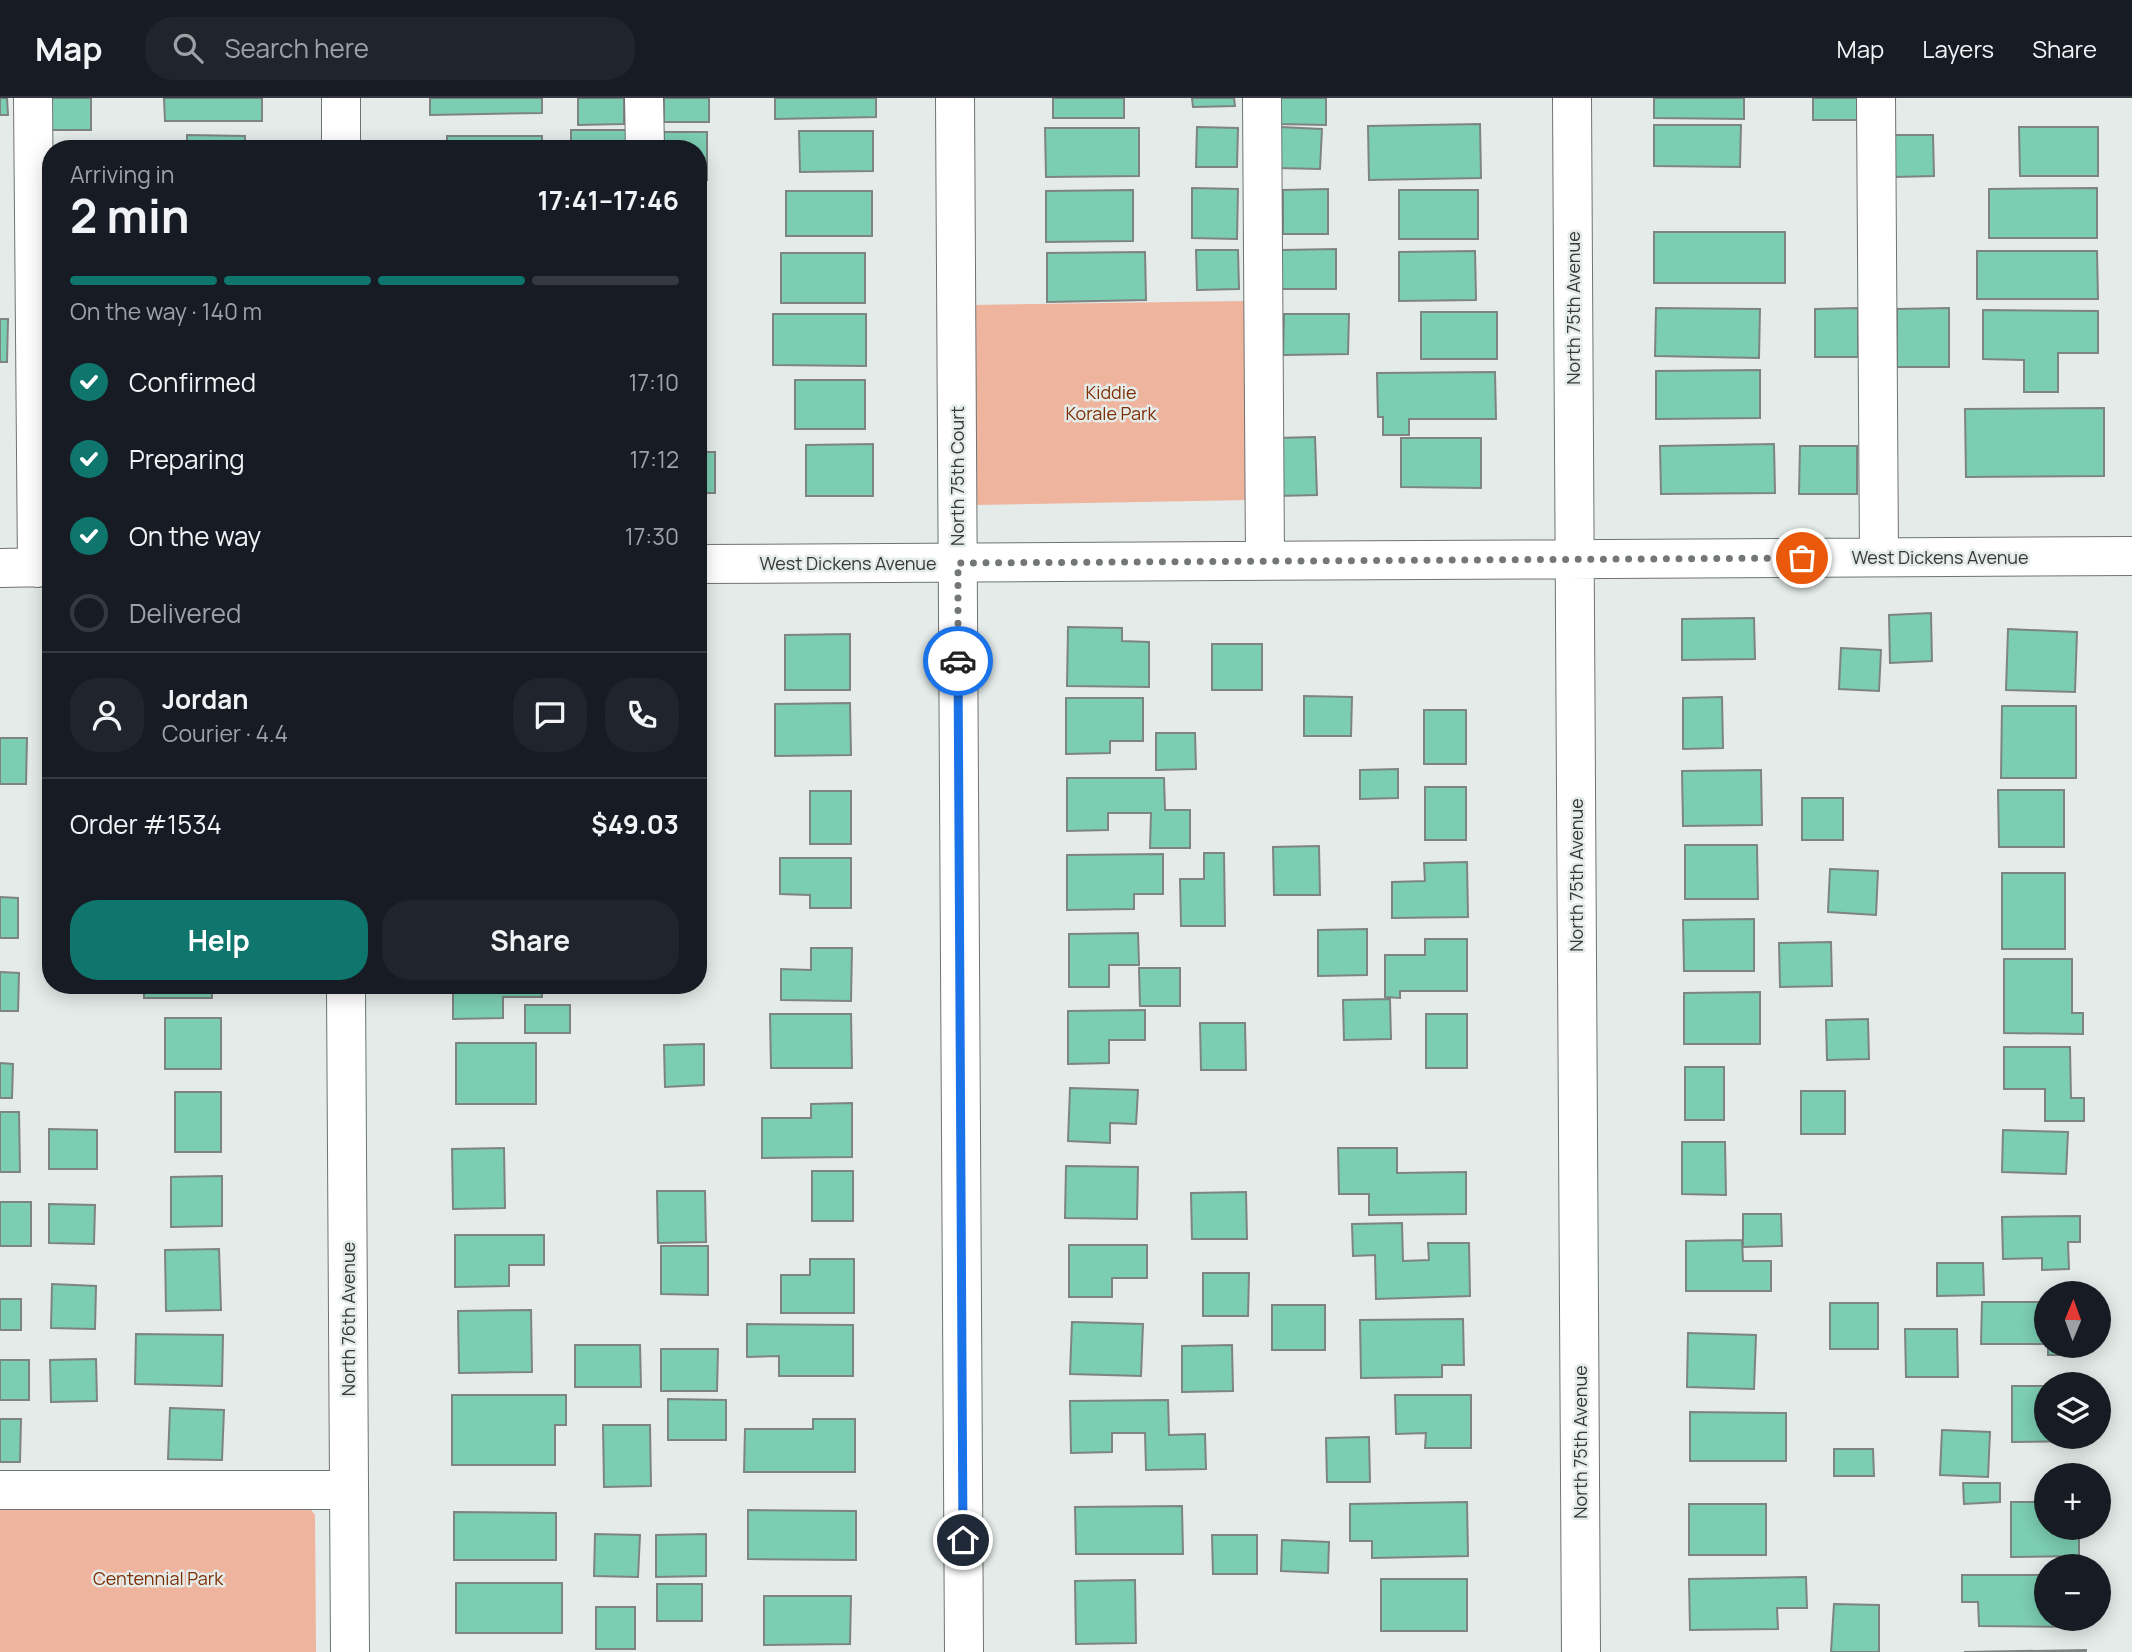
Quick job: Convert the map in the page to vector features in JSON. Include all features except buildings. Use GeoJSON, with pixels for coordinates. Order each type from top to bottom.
{"type":"FeatureCollection","features":[{"type":"Feature","properties":{"kind":"street"},"geometry":{"type":"LineString","coordinates":[[29,568],[33,98]]}},
{"type":"Feature","properties":{"kind":"street"},"geometry":{"type":"LineString","coordinates":[[341,98],[341,140]]}},
{"type":"Feature","properties":{"kind":"street"},"geometry":{"type":"LineString","coordinates":[[644,98],[645,140]]}},
{"type":"Feature","properties":{"kind":"street","name":"North 75th Court"},"geometry":{"type":"LineString","coordinates":[[955,98],[964,1652]]}},
{"type":"Feature","properties":{"kind":"street"},"geometry":{"type":"LineString","coordinates":[[1262,98],[1265,561]]}},
{"type":"Feature","properties":{"kind":"street","name":"North 75th Avenue"},"geometry":{"type":"LineString","coordinates":[[1572,98],[1581,1652]]}},
{"type":"Feature","properties":{"kind":"street"},"geometry":{"type":"LineString","coordinates":[[1875,98],[1879,557]]}},
{"type":"Feature","properties":{"kind":"street","name":"West Dickens Avenue"},"geometry":{"type":"LineString","coordinates":[[707,564],[2132,556]]}},
{"type":"Feature","properties":{"kind":"street","name":"North 76th Avenue"},"geometry":{"type":"LineString","coordinates":[[346,994],[350,1652]]}},
{"type":"Feature","properties":{"kind":"street"},"geometry":{"type":"LineString","coordinates":[[0,1490],[349,1490]]}},
{"type":"Feature","properties":{"kind":"green space","name":"Kiddie Korale Park"},"geometry":{"type":"Polygon","coordinates":[[[1247,301],[1250,500],[974,505],[971,305],[1247,301]]]}},
{"type":"Feature","properties":{"kind":"green space","name":"Centennial Park"},"geometry":{"type":"Polygon","coordinates":[[[307,1504],[315,1515],[316,1652],[0,1652],[0,1505],[307,1504]]]}},
{"type":"Feature","properties":{"kind":"way so far"},"geometry":{"type":"LineString","coordinates":[[958,661],[958,563],[1802,558]]}},
{"type":"Feature","properties":{"kind":"route"},"geometry":{"type":"LineString","coordinates":[[958,661],[963,1540]]}}]}
